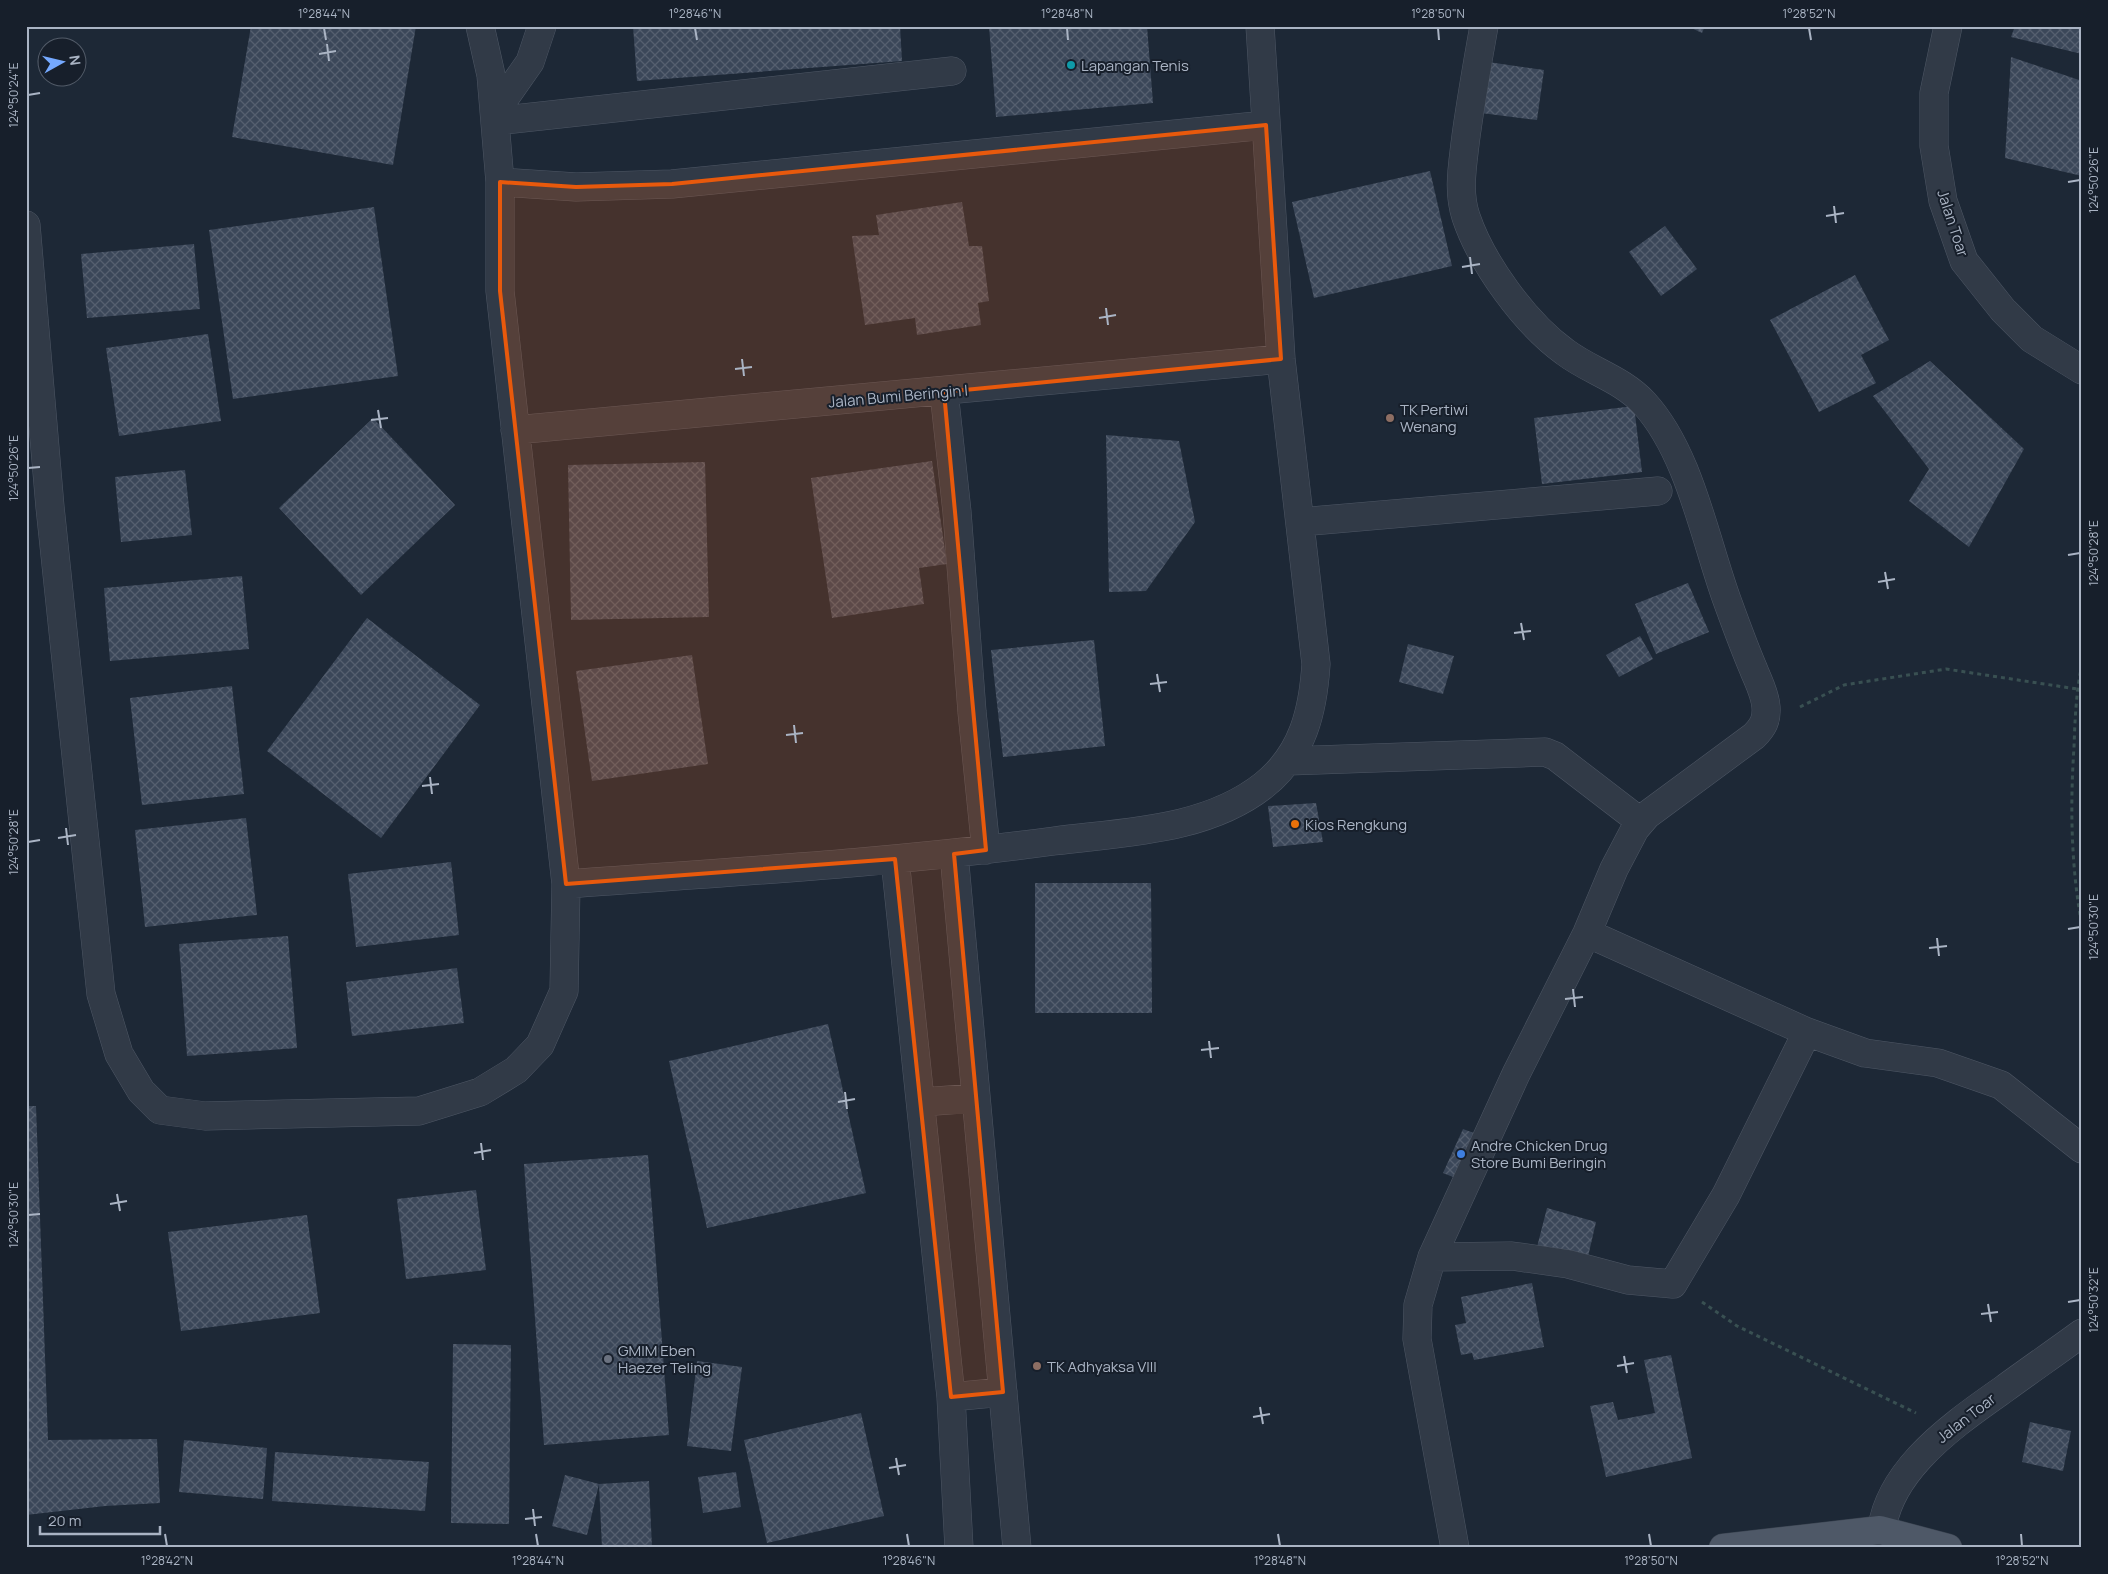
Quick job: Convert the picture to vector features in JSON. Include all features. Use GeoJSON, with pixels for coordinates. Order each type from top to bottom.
{"type":"FeatureCollection","features":[{"type":"Feature","properties":{"kind":"main road"},"geometry":{"type":"LineString","coordinates":[[1723,1548],[1881,1539],[1948,1548]]}},
{"type":"Feature","properties":{"kind":"street"},"geometry":{"type":"LineString","coordinates":[[26,225],[38,503],[101,994],[119,1054],[140,1092],[160,1110],[205,1116],[419,1111],[480,1092],[516,1070],[540,1045],[564,991],[566,884],[500,291],[500,182],[491,75],[480,26]]}},
{"type":"Feature","properties":{"kind":"street"},"geometry":{"type":"LineString","coordinates":[[495,116],[530,62],[542,26]]}},
{"type":"Feature","properties":{"kind":"street"},"geometry":{"type":"LineString","coordinates":[[566,884],[954,854],[1175,825],[1230,807],[1264,785],[1288,762],[1304,730],[1314,698],[1315,673],[1281,359],[1260,26]]}},
{"type":"Feature","properties":{"kind":"street"},"geometry":{"type":"LineString","coordinates":[[1455,1548],[1416,1339],[1418,1305],[1432,1257],[1516,1074],[1587,932],[1614,869],[1640,822],[1754,736],[1764,726],[1766,705],[1763,691],[1727,600],[1684,473],[1662,428],[1644,403],[1616,380],[1565,352],[1547,336],[1502,286],[1479,248],[1469,224],[1460,180],[1469,109],[1484,26]]}},
{"type":"Feature","properties":{"kind":"street","name":"Jalan Toar"},"geometry":{"type":"LineString","coordinates":[[1948,26],[1934,93],[1934,146],[1943,201],[1964,261],[2003,310],[2032,339],[2082,370]]}},
{"type":"Feature","properties":{"kind":"street"},"geometry":{"type":"LineString","coordinates":[[495,116],[952,70]]}},
{"type":"Feature","properties":{"kind":"street"},"geometry":{"type":"LineString","coordinates":[[500,182],[576,187],[672,184],[1266,125]]}},
{"type":"Feature","properties":{"kind":"street","name":"Jalan Bumi Beringin I"},"geometry":{"type":"LineString","coordinates":[[515,430],[944,392],[1281,359]]}},
{"type":"Feature","properties":{"kind":"street"},"geometry":{"type":"LineString","coordinates":[[944,392],[957,512],[972,712],[986,850]]}},
{"type":"Feature","properties":{"kind":"street"},"geometry":{"type":"LineString","coordinates":[[1300,522],[1658,491]]}},
{"type":"Feature","properties":{"kind":"street"},"geometry":{"type":"LineString","coordinates":[[1288,762],[1545,752],[1555,756],[1640,822]]}},
{"type":"Feature","properties":{"kind":"street"},"geometry":{"type":"LineString","coordinates":[[954,854],[1017,1548]]}},
{"type":"Feature","properties":{"kind":"street"},"geometry":{"type":"LineString","coordinates":[[896,859],[951,1397],[959,1548]]}},
{"type":"Feature","properties":{"kind":"street"},"geometry":{"type":"LineString","coordinates":[[1587,932],[1807,1032],[1865,1053],[1938,1063],[2001,1085],[2082,1149]]}},
{"type":"Feature","properties":{"kind":"street"},"geometry":{"type":"LineString","coordinates":[[1432,1257],[1512,1256],[1568,1264],[1628,1280],[1673,1284],[1726,1195],[1807,1032]]}},
{"type":"Feature","properties":{"kind":"street"},"geometry":{"type":"LineString","coordinates":[[922,1102],[976,1098]]}},
{"type":"Feature","properties":{"kind":"street","name":"Jalan Toar"},"geometry":{"type":"LineString","coordinates":[[1881,1539],[1893,1495],[1917,1460],[1948,1429],[2082,1333]]}},
{"type":"Feature","properties":{"kind":"street"},"geometry":{"type":"LineString","coordinates":[[951,1397],[1003,1392]]}},
{"type":"Feature","properties":{"kind":"path"},"geometry":{"type":"LineString","coordinates":[[2082,664],[2077,689],[2071,796],[2075,889],[2082,926]]}},
{"type":"Feature","properties":{"kind":"path"},"geometry":{"type":"LineString","coordinates":[[1764,726],[1844,685],[1946,669],[2077,689]]}},
{"type":"Feature","properties":{"kind":"path"},"geometry":{"type":"LineString","coordinates":[[1673,1284],[1737,1326],[1948,1429]]}},
{"type":"Feature","properties":{"kind":"highlighted area"},"geometry":{"type":"Polygon","coordinates":[[[1266,125],[1281,359],[944,392],[986,850],[954,854],[1003,1392],[951,1397],[895,859],[566,884],[500,291],[500,182],[576,187],[672,184],[1266,125]]]}},
{"type":"Feature","properties":{"kind":"building"},"geometry":{"type":"Polygon","coordinates":[[[251,26],[416,26],[393,165],[232,137],[251,26]]]}},
{"type":"Feature","properties":{"kind":"building"},"geometry":{"type":"Polygon","coordinates":[[[633,26],[900,26],[902,61],[637,81],[633,26]]]}},
{"type":"Feature","properties":{"kind":"building","name":"Lapangan Tenis"},"geometry":{"type":"Polygon","coordinates":[[[989,26],[1147,26],[1153,103],[996,117],[989,26]]]}},
{"type":"Feature","properties":{"kind":"building"},"geometry":{"type":"Polygon","coordinates":[[[1687,26],[1705,26],[1702,33],[1687,26]]]}},
{"type":"Feature","properties":{"kind":"building"},"geometry":{"type":"Polygon","coordinates":[[[2015,26],[2082,26],[2082,54],[2011,37],[2015,26]]]}},
{"type":"Feature","properties":{"kind":"building"},"geometry":{"type":"Polygon","coordinates":[[[2011,57],[2082,81],[2082,176],[2005,158],[2011,57]]]}},
{"type":"Feature","properties":{"kind":"building"},"geometry":{"type":"Polygon","coordinates":[[[1488,62],[1544,70],[1537,120],[1481,113],[1488,62]]]}},
{"type":"Feature","properties":{"kind":"building"},"geometry":{"type":"Polygon","coordinates":[[[1430,171],[1452,266],[1314,298],[1292,202],[1430,171]]]}},
{"type":"Feature","properties":{"kind":"building"},"geometry":{"type":"Polygon","coordinates":[[[962,202],[969,246],[982,246],[989,301],[978,303],[981,325],[917,335],[915,318],[865,325],[852,236],[879,235],[876,215],[962,202]]]}},
{"type":"Feature","properties":{"kind":"building"},"geometry":{"type":"Polygon","coordinates":[[[374,207],[398,376],[233,399],[209,230],[374,207]]]}},
{"type":"Feature","properties":{"kind":"building"},"geometry":{"type":"Polygon","coordinates":[[[1665,226],[1697,269],[1661,296],[1629,252],[1665,226]]]}},
{"type":"Feature","properties":{"kind":"building"},"geometry":{"type":"Polygon","coordinates":[[[194,244],[200,309],[87,318],[81,254],[194,244]]]}},
{"type":"Feature","properties":{"kind":"building"},"geometry":{"type":"Polygon","coordinates":[[[1855,275],[1889,340],[1861,355],[1876,383],[1819,412],[1770,320],[1855,275]]]}},
{"type":"Feature","properties":{"kind":"building"},"geometry":{"type":"Polygon","coordinates":[[[208,334],[221,421],[119,436],[106,348],[208,334]]]}},
{"type":"Feature","properties":{"kind":"building"},"geometry":{"type":"Polygon","coordinates":[[[1930,361],[2024,449],[1969,547],[1909,501],[1929,469],[1873,396],[1930,361]]]}},
{"type":"Feature","properties":{"kind":"building"},"geometry":{"type":"Polygon","coordinates":[[[1634,406],[1642,472],[1542,484],[1534,418],[1634,406]]]}},
{"type":"Feature","properties":{"kind":"building"},"geometry":{"type":"Polygon","coordinates":[[[373,418],[455,505],[361,595],[279,508],[373,418]]]}},
{"type":"Feature","properties":{"kind":"building"},"geometry":{"type":"Polygon","coordinates":[[[1106,435],[1179,441],[1195,522],[1146,591],[1109,592],[1106,435]]]}},
{"type":"Feature","properties":{"kind":"building"},"geometry":{"type":"Polygon","coordinates":[[[932,461],[947,564],[919,568],[924,604],[832,618],[811,478],[932,461]]]}},
{"type":"Feature","properties":{"kind":"building"},"geometry":{"type":"Polygon","coordinates":[[[705,462],[709,617],[571,620],[568,465],[705,462]]]}},
{"type":"Feature","properties":{"kind":"building"},"geometry":{"type":"Polygon","coordinates":[[[185,470],[192,535],[121,542],[115,477],[185,470]]]}},
{"type":"Feature","properties":{"kind":"building"},"geometry":{"type":"Polygon","coordinates":[[[242,576],[249,649],[110,661],[104,588],[242,576]]]}},
{"type":"Feature","properties":{"kind":"building"},"geometry":{"type":"Polygon","coordinates":[[[1688,583],[1709,632],[1656,654],[1635,604],[1688,583]]]}},
{"type":"Feature","properties":{"kind":"building"},"geometry":{"type":"Polygon","coordinates":[[[367,618],[480,705],[381,838],[267,751],[367,618]]]}},
{"type":"Feature","properties":{"kind":"building"},"geometry":{"type":"Polygon","coordinates":[[[1640,636],[1653,659],[1619,677],[1606,655],[1640,636]]]}},
{"type":"Feature","properties":{"kind":"building"},"geometry":{"type":"Polygon","coordinates":[[[1094,640],[1105,746],[1003,757],[991,650],[1094,640]]]}},
{"type":"Feature","properties":{"kind":"building"},"geometry":{"type":"Polygon","coordinates":[[[1408,644],[1454,656],[1443,694],[1399,682],[1408,644]]]}},
{"type":"Feature","properties":{"kind":"building"},"geometry":{"type":"Polygon","coordinates":[[[692,655],[708,764],[592,781],[576,671],[692,655]]]}},
{"type":"Feature","properties":{"kind":"building"},"geometry":{"type":"Polygon","coordinates":[[[232,686],[244,794],[142,805],[130,698],[232,686]]]}},
{"type":"Feature","properties":{"kind":"building","name":"Kios Rengkung"},"geometry":{"type":"Polygon","coordinates":[[[1316,803],[1323,842],[1273,847],[1268,806],[1316,803]]]}},
{"type":"Feature","properties":{"kind":"building"},"geometry":{"type":"Polygon","coordinates":[[[246,818],[257,915],[145,927],[135,830],[246,818]]]}},
{"type":"Feature","properties":{"kind":"building"},"geometry":{"type":"Polygon","coordinates":[[[451,862],[459,935],[356,947],[348,874],[451,862]]]}},
{"type":"Feature","properties":{"kind":"building"},"geometry":{"type":"Polygon","coordinates":[[[1035,883],[1151,883],[1152,1013],[1035,1013],[1035,883]]]}},
{"type":"Feature","properties":{"kind":"building"},"geometry":{"type":"Polygon","coordinates":[[[288,936],[297,1048],[187,1056],[179,944],[288,936]]]}},
{"type":"Feature","properties":{"kind":"building"},"geometry":{"type":"Polygon","coordinates":[[[457,968],[464,1023],[352,1036],[346,982],[457,968]]]}},
{"type":"Feature","properties":{"kind":"building"},"geometry":{"type":"Polygon","coordinates":[[[828,1024],[866,1193],[707,1228],[669,1061],[828,1024]]]}},
{"type":"Feature","properties":{"kind":"building"},"geometry":{"type":"Polygon","coordinates":[[[26,1106],[36,1106],[48,1440],[157,1439],[160,1503],[105,1506],[26,1515],[26,1106]]]}},
{"type":"Feature","properties":{"kind":"building","name":"Andre Chicken Drug Store Bumi Beringin"},"geometry":{"type":"Polygon","coordinates":[[[1463,1129],[1479,1135],[1458,1179],[1443,1173],[1463,1129]]]}},
{"type":"Feature","properties":{"kind":"building"},"geometry":{"type":"Polygon","coordinates":[[[648,1155],[669,1435],[544,1445],[524,1164],[648,1155]]]}},
{"type":"Feature","properties":{"kind":"building"},"geometry":{"type":"Polygon","coordinates":[[[476,1190],[486,1270],[406,1279],[397,1199],[476,1190]]]}},
{"type":"Feature","properties":{"kind":"building"},"geometry":{"type":"Polygon","coordinates":[[[1547,1208],[1596,1222],[1587,1261],[1537,1247],[1547,1208]]]}},
{"type":"Feature","properties":{"kind":"building"},"geometry":{"type":"Polygon","coordinates":[[[307,1215],[320,1313],[181,1331],[168,1232],[307,1215]]]}},
{"type":"Feature","properties":{"kind":"building"},"geometry":{"type":"Polygon","coordinates":[[[1532,1283],[1544,1347],[1474,1360],[1472,1353],[1461,1355],[1455,1325],[1466,1323],[1461,1297],[1532,1283]]]}},
{"type":"Feature","properties":{"kind":"building"},"geometry":{"type":"Polygon","coordinates":[[[453,1344],[511,1345],[509,1524],[451,1523],[453,1344]]]}},
{"type":"Feature","properties":{"kind":"building"},"geometry":{"type":"Polygon","coordinates":[[[1671,1355],[1692,1458],[1606,1477],[1590,1406],[1613,1402],[1618,1420],[1655,1413],[1644,1360],[1671,1355]]]}},
{"type":"Feature","properties":{"kind":"building"},"geometry":{"type":"Polygon","coordinates":[[[697,1361],[742,1367],[731,1451],[687,1446],[697,1361]]]}},
{"type":"Feature","properties":{"kind":"building"},"geometry":{"type":"Polygon","coordinates":[[[861,1413],[884,1516],[767,1543],[744,1440],[861,1413]]]}},
{"type":"Feature","properties":{"kind":"building"},"geometry":{"type":"Polygon","coordinates":[[[2030,1422],[2071,1431],[2063,1471],[2022,1462],[2030,1422]]]}},
{"type":"Feature","properties":{"kind":"building"},"geometry":{"type":"Polygon","coordinates":[[[184,1440],[267,1448],[263,1499],[179,1492],[184,1440]]]}},
{"type":"Feature","properties":{"kind":"building"},"geometry":{"type":"Polygon","coordinates":[[[275,1452],[429,1462],[425,1511],[272,1501],[275,1452]]]}},
{"type":"Feature","properties":{"kind":"building"},"geometry":{"type":"Polygon","coordinates":[[[736,1472],[741,1507],[703,1513],[698,1477],[736,1472]]]}},
{"type":"Feature","properties":{"kind":"building"},"geometry":{"type":"Polygon","coordinates":[[[565,1475],[599,1484],[587,1535],[552,1526],[565,1475]]]}},
{"type":"Feature","properties":{"kind":"building"},"geometry":{"type":"Polygon","coordinates":[[[649,1481],[652,1548],[602,1548],[599,1484],[649,1481]]]}},
{"type":"Feature","properties":{"kind":"place","name":"Lapangan Tenis"},"geometry":{"type":"Point","coordinates":[1071,65]}},
{"type":"Feature","properties":{"kind":"place","name":"TK Pertiwi Wenang"},"geometry":{"type":"Point","coordinates":[1390,418]}},
{"type":"Feature","properties":{"kind":"place","name":"Kios Rengkung"},"geometry":{"type":"Point","coordinates":[1295,824]}},
{"type":"Feature","properties":{"kind":"place","name":"Andre Chicken Drug Store Bumi Beringin"},"geometry":{"type":"Point","coordinates":[1461,1154]}},
{"type":"Feature","properties":{"kind":"place","name":"GMIM Eben Haezer Teling"},"geometry":{"type":"Point","coordinates":[608,1359]}},
{"type":"Feature","properties":{"kind":"place","name":"TK Adhyaksa VIII"},"geometry":{"type":"Point","coordinates":[1037,1366]}}]}
